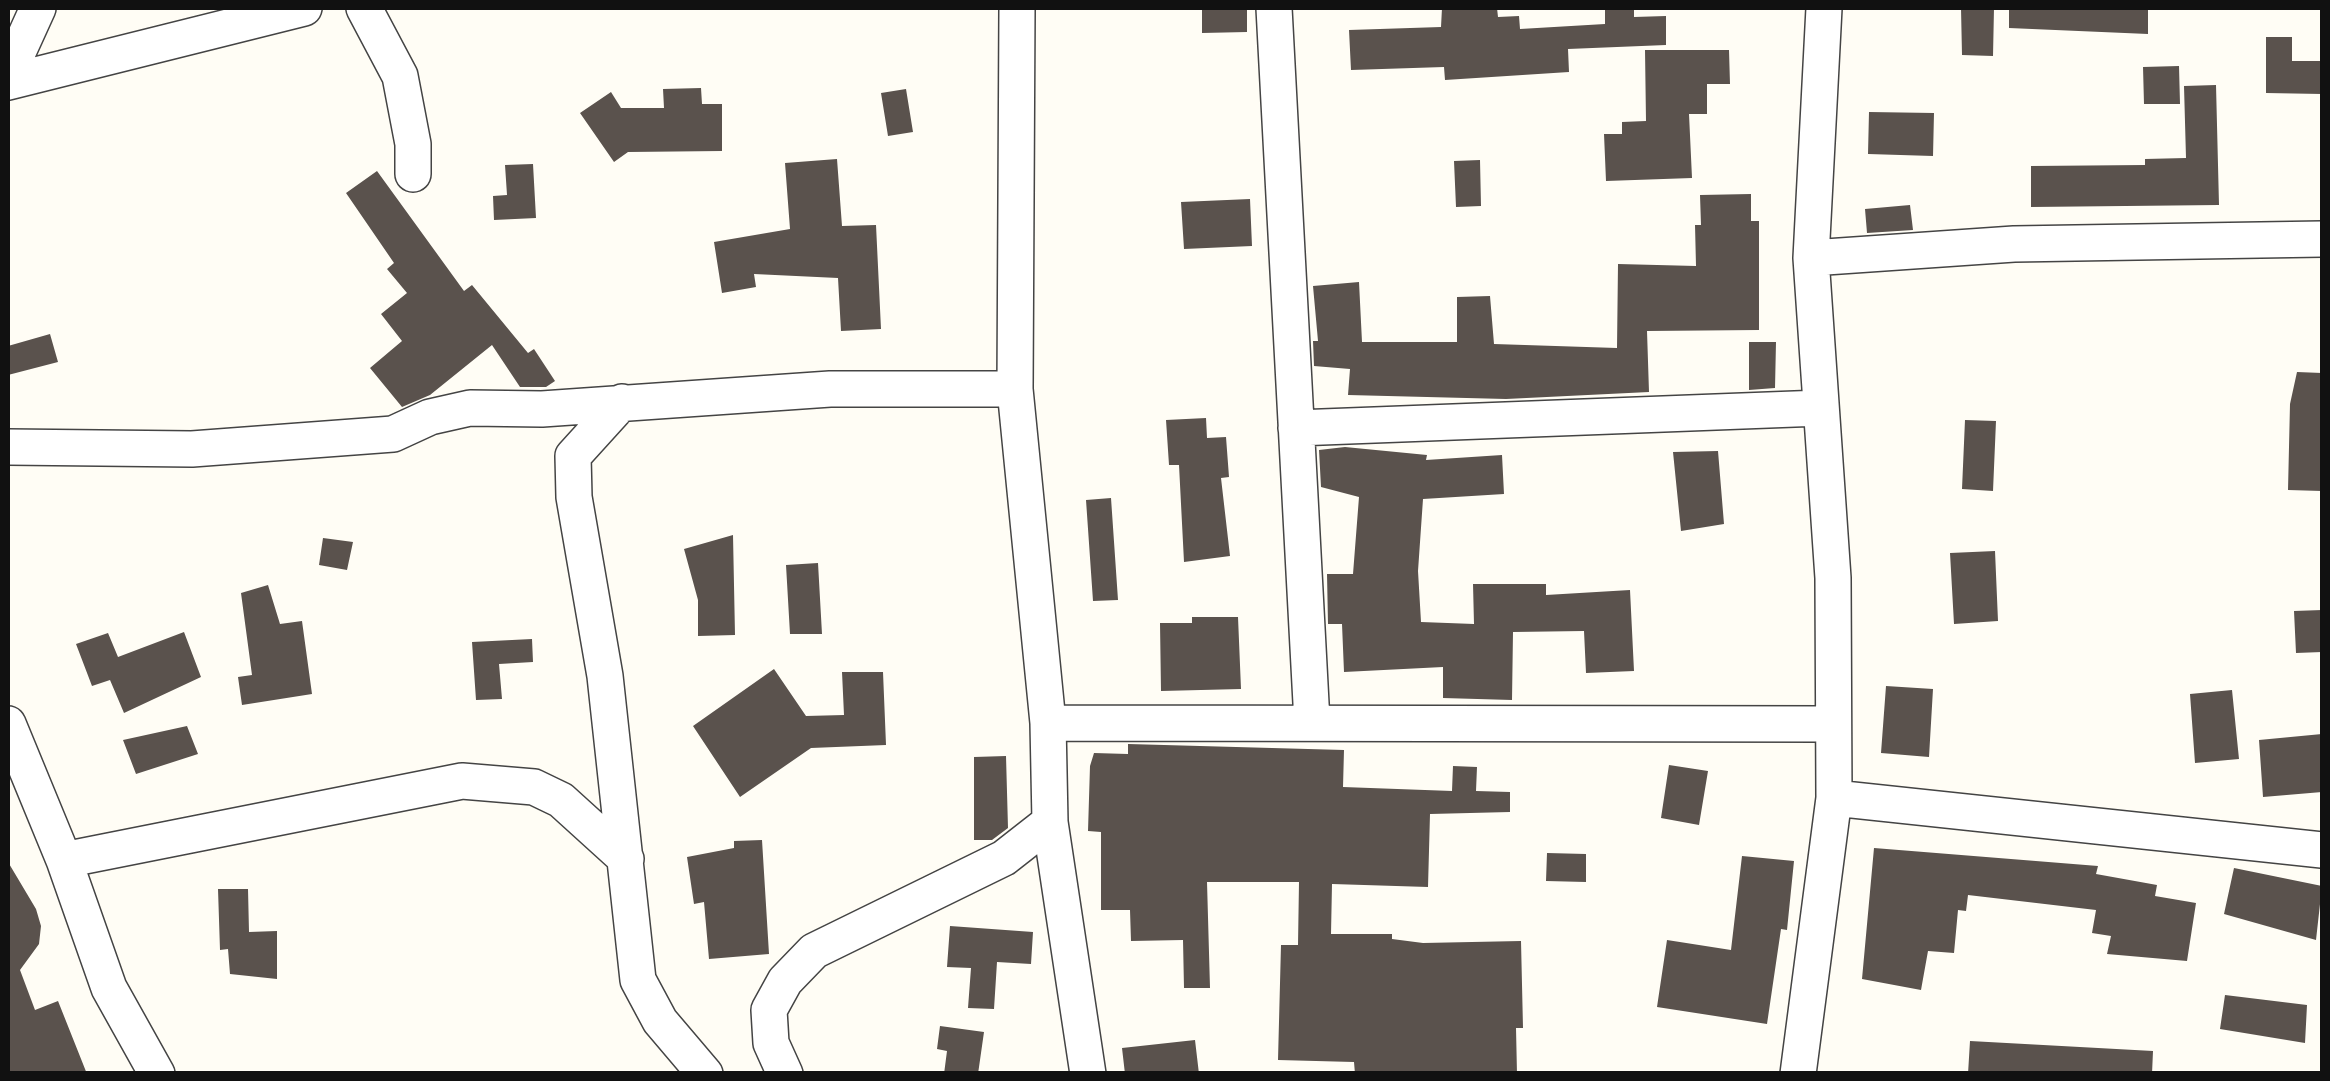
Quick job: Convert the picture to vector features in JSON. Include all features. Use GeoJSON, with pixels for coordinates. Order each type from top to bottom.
{"type":"FeatureCollection","features":[{"type":"Feature","properties":{"kind":"street"},"geometry":{"type":"LineString","coordinates":[[8,74],[38,8]]}},
{"type":"Feature","properties":{"kind":"street"},"geometry":{"type":"LineString","coordinates":[[8,82],[304,8]]}},
{"type":"Feature","properties":{"kind":"street"},"geometry":{"type":"LineString","coordinates":[[364,8],[400,76],[413,144],[413,174]]}},
{"type":"Feature","properties":{"kind":"street"},"geometry":{"type":"LineString","coordinates":[[1017,8],[1015,390],[1048,722],[1050,822],[1088,1074]]}},
{"type":"Feature","properties":{"kind":"street"},"geometry":{"type":"LineString","coordinates":[[1274,8],[1312,722]]}},
{"type":"Feature","properties":{"kind":"street"},"geometry":{"type":"LineString","coordinates":[[1798,1074],[1834,798],[1830,724],[1833,578],[1811,258],[1824,8]]}},
{"type":"Feature","properties":{"kind":"street"},"geometry":{"type":"LineString","coordinates":[[1811,258],[2014,244],[2322,239]]}},
{"type":"Feature","properties":{"kind":"street"},"geometry":{"type":"LineString","coordinates":[[8,447],[192,449],[393,434],[430,417],[470,408],[830,389],[1015,390]]}},
{"type":"Feature","properties":{"kind":"street"},"geometry":{"type":"LineString","coordinates":[[622,402],[573,456],[571,473],[605,676],[638,980],[660,1021],[705,1074]]}},
{"type":"Feature","properties":{"kind":"street"},"geometry":{"type":"LineString","coordinates":[[1296,428],[1821,408]]}},
{"type":"Feature","properties":{"kind":"street"},"geometry":{"type":"LineString","coordinates":[[1048,722],[1830,724]]}},
{"type":"Feature","properties":{"kind":"street"},"geometry":{"type":"LineString","coordinates":[[8,724],[64,860],[109,988],[158,1074]]}},
{"type":"Feature","properties":{"kind":"street"},"geometry":{"type":"LineString","coordinates":[[64,860],[462,781],[508,782],[548,793],[626,859]]}},
{"type":"Feature","properties":{"kind":"street"},"geometry":{"type":"LineString","coordinates":[[1834,798],[2322,850]]}},
{"type":"Feature","properties":{"kind":"street"},"geometry":{"type":"LineString","coordinates":[[786,1074],[771,1043],[769,1010],[784,981],[814,951],[1004,858],[1050,822]]}},
{"type":"Feature","properties":{"kind":"building"},"geometry":{"type":"Polygon","coordinates":[[[1202,8],[1247,8],[1247,32],[1202,33],[1202,8]]]}},
{"type":"Feature","properties":{"kind":"building"},"geometry":{"type":"Polygon","coordinates":[[[1442,8],[1497,8],[1498,17],[1519,16],[1520,29],[1605,24],[1605,8],[1634,8],[1634,17],[1666,16],[1666,45],[1568,49],[1569,72],[1445,80],[1444,67],[1351,70],[1349,30],[1441,27],[1442,8]]]}},
{"type":"Feature","properties":{"kind":"building"},"geometry":{"type":"Polygon","coordinates":[[[1961,8],[1994,8],[1993,56],[1962,55],[1961,8]]]}},
{"type":"Feature","properties":{"kind":"building"},"geometry":{"type":"Polygon","coordinates":[[[2009,8],[2148,8],[2148,34],[2009,28],[2009,8]]]}},
{"type":"Feature","properties":{"kind":"building"},"geometry":{"type":"Polygon","coordinates":[[[2266,37],[2292,37],[2292,61],[2322,61],[2322,94],[2266,93],[2266,37]]]}},
{"type":"Feature","properties":{"kind":"building"},"geometry":{"type":"Polygon","coordinates":[[[1645,50],[1729,50],[1730,84],[1707,84],[1707,114],[1689,114],[1692,178],[1606,181],[1604,134],[1622,134],[1622,122],[1646,121],[1645,50]]]}},
{"type":"Feature","properties":{"kind":"building"},"geometry":{"type":"Polygon","coordinates":[[[2179,66],[2180,104],[2144,104],[2143,67],[2179,66]]]}},
{"type":"Feature","properties":{"kind":"building"},"geometry":{"type":"Polygon","coordinates":[[[2216,85],[2219,205],[2031,207],[2031,166],[2145,165],[2145,159],[2186,158],[2184,86],[2216,85]]]}},
{"type":"Feature","properties":{"kind":"building"},"geometry":{"type":"Polygon","coordinates":[[[701,88],[702,104],[722,104],[722,151],[628,152],[614,162],[580,113],[611,92],[621,108],[664,108],[663,89],[701,88]]]}},
{"type":"Feature","properties":{"kind":"building"},"geometry":{"type":"Polygon","coordinates":[[[906,89],[913,132],[888,136],[881,93],[906,89]]]}},
{"type":"Feature","properties":{"kind":"building"},"geometry":{"type":"Polygon","coordinates":[[[1869,112],[1934,113],[1933,156],[1868,154],[1869,112]]]}},
{"type":"Feature","properties":{"kind":"building"},"geometry":{"type":"Polygon","coordinates":[[[837,159],[842,226],[876,225],[881,329],[841,331],[838,278],[754,274],[756,287],[722,293],[714,242],[790,229],[785,163],[837,159]]]}},
{"type":"Feature","properties":{"kind":"building"},"geometry":{"type":"Polygon","coordinates":[[[1480,160],[1481,206],[1456,207],[1454,161],[1480,160]]]}},
{"type":"Feature","properties":{"kind":"building"},"geometry":{"type":"Polygon","coordinates":[[[533,164],[536,218],[494,220],[493,196],[507,195],[505,165],[533,164]]]}},
{"type":"Feature","properties":{"kind":"building"},"geometry":{"type":"Polygon","coordinates":[[[377,171],[464,291],[472,285],[528,353],[534,349],[555,381],[546,387],[520,387],[492,345],[430,395],[402,407],[370,368],[402,341],[381,314],[407,293],[387,269],[394,263],[346,193],[377,171]]]}},
{"type":"Feature","properties":{"kind":"building"},"geometry":{"type":"Polygon","coordinates":[[[1751,194],[1751,221],[1759,221],[1759,330],[1647,331],[1649,392],[1506,399],[1348,395],[1350,369],[1314,366],[1313,341],[1318,341],[1313,286],[1359,282],[1362,342],[1457,342],[1457,297],[1490,296],[1494,344],[1617,348],[1618,264],[1696,266],[1695,225],[1701,225],[1700,195],[1751,194]]]}},
{"type":"Feature","properties":{"kind":"building"},"geometry":{"type":"Polygon","coordinates":[[[1250,199],[1252,246],[1184,249],[1181,202],[1250,199]]]}},
{"type":"Feature","properties":{"kind":"building"},"geometry":{"type":"Polygon","coordinates":[[[1910,205],[1913,230],[1867,233],[1865,209],[1910,205]]]}},
{"type":"Feature","properties":{"kind":"building"},"geometry":{"type":"Polygon","coordinates":[[[50,334],[58,362],[8,375],[8,346],[50,334]]]}},
{"type":"Feature","properties":{"kind":"building"},"geometry":{"type":"Polygon","coordinates":[[[1749,342],[1776,342],[1775,388],[1749,390],[1749,342]]]}},
{"type":"Feature","properties":{"kind":"building"},"geometry":{"type":"Polygon","coordinates":[[[2297,372],[2322,373],[2322,491],[2288,490],[2290,404],[2297,372]]]}},
{"type":"Feature","properties":{"kind":"building"},"geometry":{"type":"Polygon","coordinates":[[[1206,418],[1207,438],[1226,437],[1229,477],[1221,478],[1230,556],[1184,562],[1179,465],[1169,465],[1166,420],[1206,418]]]}},
{"type":"Feature","properties":{"kind":"building"},"geometry":{"type":"Polygon","coordinates":[[[1965,420],[1996,421],[1993,491],[1962,489],[1965,420]]]}},
{"type":"Feature","properties":{"kind":"building"},"geometry":{"type":"Polygon","coordinates":[[[1345,447],[1427,455],[1426,460],[1502,455],[1504,494],[1423,499],[1418,571],[1421,622],[1474,624],[1473,584],[1546,584],[1546,595],[1630,590],[1634,671],[1586,673],[1584,631],[1513,632],[1512,700],[1443,698],[1443,667],[1344,672],[1342,624],[1328,624],[1327,574],[1353,574],[1359,497],[1321,487],[1319,450],[1345,447]]]}},
{"type":"Feature","properties":{"kind":"building"},"geometry":{"type":"Polygon","coordinates":[[[1718,451],[1724,524],[1681,531],[1673,452],[1718,451]]]}},
{"type":"Feature","properties":{"kind":"building"},"geometry":{"type":"Polygon","coordinates":[[[1111,498],[1118,600],[1093,601],[1086,500],[1111,498]]]}},
{"type":"Feature","properties":{"kind":"building"},"geometry":{"type":"Polygon","coordinates":[[[733,535],[735,635],[698,636],[698,600],[684,549],[733,535]]]}},
{"type":"Feature","properties":{"kind":"building"},"geometry":{"type":"Polygon","coordinates":[[[323,538],[353,542],[347,570],[319,565],[323,538]]]}},
{"type":"Feature","properties":{"kind":"building"},"geometry":{"type":"Polygon","coordinates":[[[1995,551],[1998,621],[1954,624],[1950,553],[1995,551]]]}},
{"type":"Feature","properties":{"kind":"building"},"geometry":{"type":"Polygon","coordinates":[[[818,563],[822,634],[790,634],[786,565],[818,563]]]}},
{"type":"Feature","properties":{"kind":"building"},"geometry":{"type":"Polygon","coordinates":[[[268,585],[280,624],[302,621],[312,694],[242,705],[238,677],[252,675],[241,593],[268,585]]]}},
{"type":"Feature","properties":{"kind":"building"},"geometry":{"type":"Polygon","coordinates":[[[2322,610],[2322,652],[2296,653],[2294,611],[2322,610]]]}},
{"type":"Feature","properties":{"kind":"building"},"geometry":{"type":"Polygon","coordinates":[[[1192,617],[1238,617],[1241,689],[1161,691],[1160,623],[1192,623],[1192,617]]]}},
{"type":"Feature","properties":{"kind":"building"},"geometry":{"type":"Polygon","coordinates":[[[184,632],[201,677],[124,713],[110,680],[92,686],[76,644],[108,633],[118,657],[184,632]]]}},
{"type":"Feature","properties":{"kind":"building"},"geometry":{"type":"Polygon","coordinates":[[[532,639],[533,662],[499,664],[502,699],[476,700],[472,642],[532,639]]]}},
{"type":"Feature","properties":{"kind":"building"},"geometry":{"type":"Polygon","coordinates":[[[774,669],[806,716],[844,715],[842,672],[883,672],[886,745],[811,748],[740,797],[693,726],[774,669]]]}},
{"type":"Feature","properties":{"kind":"building"},"geometry":{"type":"Polygon","coordinates":[[[1886,686],[1933,689],[1929,757],[1881,753],[1886,686]]]}},
{"type":"Feature","properties":{"kind":"building"},"geometry":{"type":"Polygon","coordinates":[[[2232,690],[2239,759],[2195,763],[2190,694],[2232,690]]]}},
{"type":"Feature","properties":{"kind":"building"},"geometry":{"type":"Polygon","coordinates":[[[187,726],[198,754],[136,774],[123,740],[187,726]]]}},
{"type":"Feature","properties":{"kind":"building"},"geometry":{"type":"Polygon","coordinates":[[[2322,734],[2322,792],[2263,797],[2259,740],[2322,734]]]}},
{"type":"Feature","properties":{"kind":"building"},"geometry":{"type":"Polygon","coordinates":[[[1128,744],[1344,750],[1343,787],[1452,791],[1453,766],[1477,767],[1476,791],[1510,792],[1510,812],[1430,814],[1428,887],[1332,884],[1331,934],[1392,934],[1392,939],[1423,943],[1521,941],[1523,1028],[1516,1028],[1517,1074],[1355,1074],[1354,1062],[1278,1060],[1281,945],[1298,945],[1299,882],[1207,882],[1210,988],[1184,988],[1183,940],[1131,941],[1130,910],[1101,910],[1101,832],[1088,831],[1090,766],[1094,753],[1128,754],[1128,744]]]}},
{"type":"Feature","properties":{"kind":"building"},"geometry":{"type":"Polygon","coordinates":[[[1006,756],[1008,828],[992,840],[974,840],[974,757],[1006,756]]]}},
{"type":"Feature","properties":{"kind":"building"},"geometry":{"type":"Polygon","coordinates":[[[1669,765],[1708,771],[1699,825],[1661,818],[1669,765]]]}},
{"type":"Feature","properties":{"kind":"building"},"geometry":{"type":"Polygon","coordinates":[[[762,840],[769,954],[709,959],[704,902],[694,904],[687,857],[734,848],[734,841],[762,840]]]}},
{"type":"Feature","properties":{"kind":"building"},"geometry":{"type":"Polygon","coordinates":[[[1874,848],[2098,866],[2096,874],[2157,885],[2155,896],[2196,903],[2187,961],[2107,954],[2111,936],[2092,933],[2096,910],[1968,895],[1966,911],[1958,910],[1954,953],[1928,951],[1921,990],[1862,979],[1874,848]]]}},
{"type":"Feature","properties":{"kind":"building"},"geometry":{"type":"Polygon","coordinates":[[[1547,853],[1586,854],[1586,882],[1546,881],[1547,853]]]}},
{"type":"Feature","properties":{"kind":"building"},"geometry":{"type":"Polygon","coordinates":[[[1742,856],[1794,861],[1787,930],[1781,929],[1767,1024],[1657,1007],[1667,940],[1731,950],[1742,856]]]}},
{"type":"Feature","properties":{"kind":"building"},"geometry":{"type":"Polygon","coordinates":[[[8,862],[36,909],[41,926],[39,944],[20,970],[35,1010],[58,1001],[87,1074],[8,1074],[8,862]]]}},
{"type":"Feature","properties":{"kind":"building"},"geometry":{"type":"Polygon","coordinates":[[[2234,868],[2322,886],[2316,940],[2224,914],[2234,868]]]}},
{"type":"Feature","properties":{"kind":"building"},"geometry":{"type":"Polygon","coordinates":[[[218,889],[248,889],[249,932],[277,931],[277,979],[230,974],[228,949],[220,950],[218,889]]]}},
{"type":"Feature","properties":{"kind":"building"},"geometry":{"type":"Polygon","coordinates":[[[950,926],[1033,932],[1031,964],[997,962],[994,1009],[968,1008],[971,968],[947,967],[950,926]]]}},
{"type":"Feature","properties":{"kind":"building"},"geometry":{"type":"Polygon","coordinates":[[[2225,995],[2307,1005],[2305,1043],[2220,1029],[2225,995]]]}},
{"type":"Feature","properties":{"kind":"building"},"geometry":{"type":"Polygon","coordinates":[[[940,1026],[984,1032],[978,1074],[944,1074],[947,1051],[937,1049],[940,1026]]]}},
{"type":"Feature","properties":{"kind":"building"},"geometry":{"type":"Polygon","coordinates":[[[1195,1040],[1199,1074],[1125,1074],[1122,1048],[1195,1040]]]}},
{"type":"Feature","properties":{"kind":"building"},"geometry":{"type":"Polygon","coordinates":[[[1970,1041],[2153,1051],[2152,1074],[1968,1074],[1970,1041]]]}}]}
